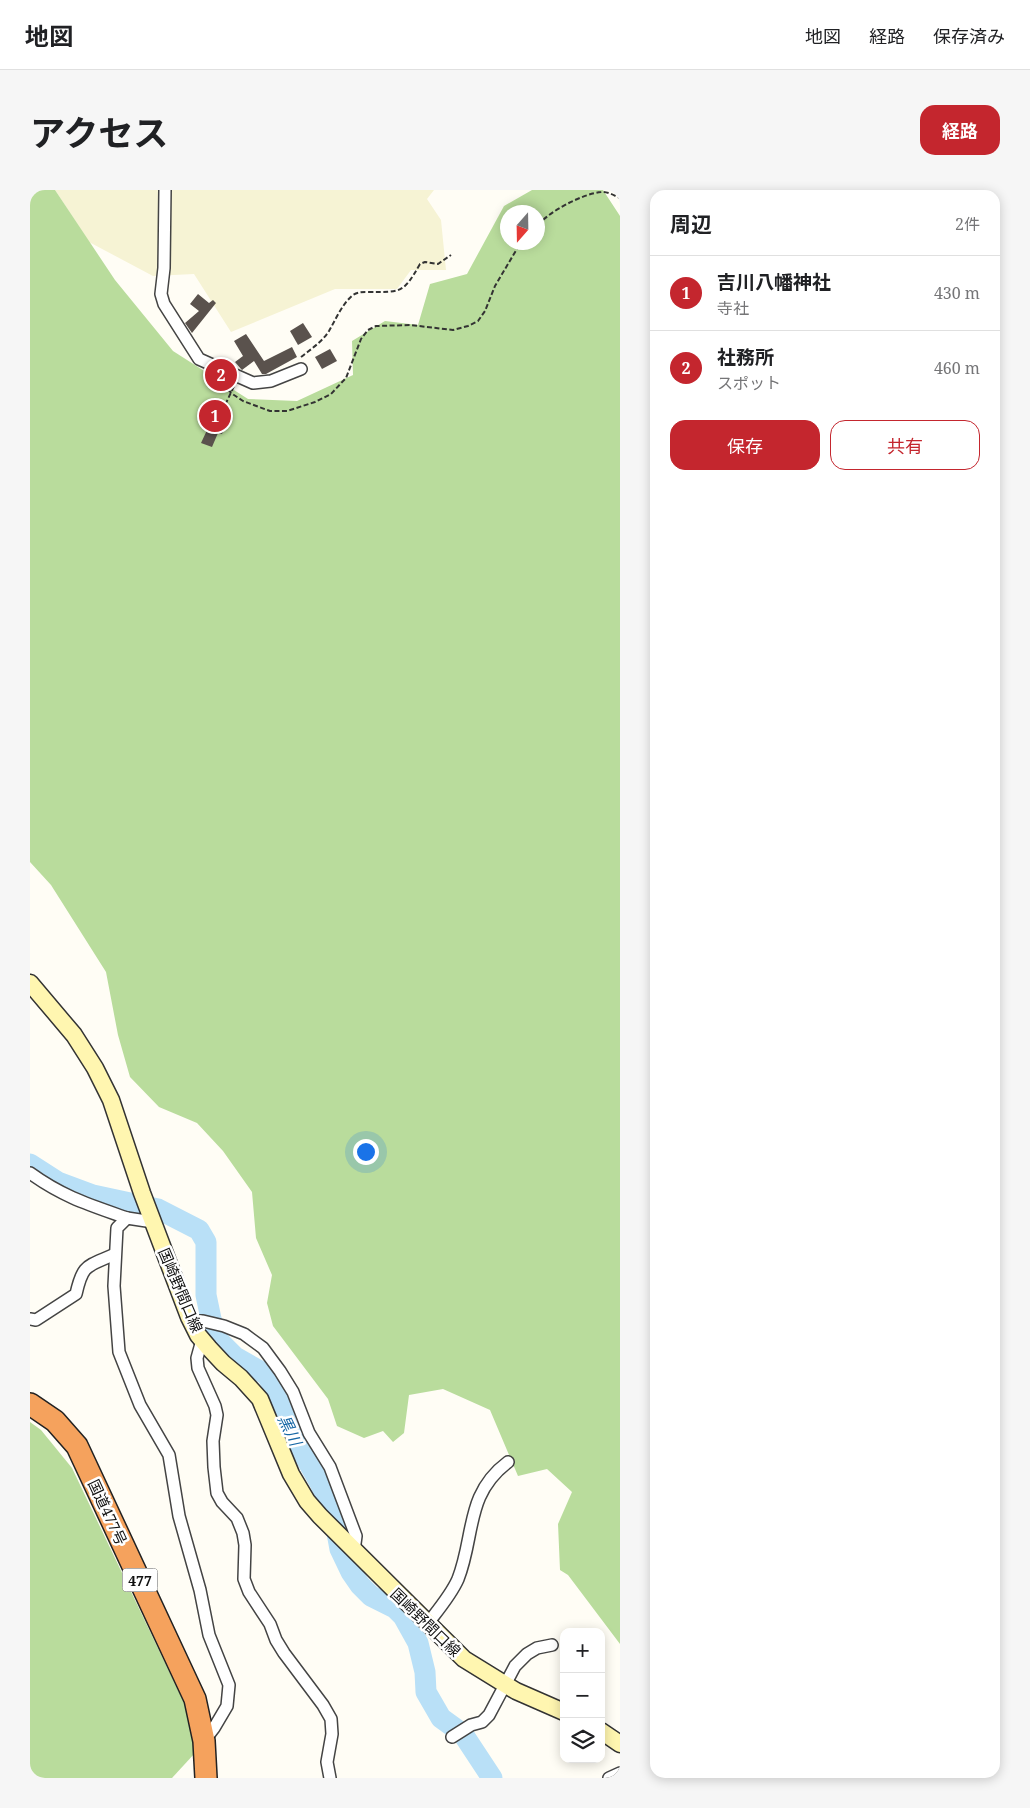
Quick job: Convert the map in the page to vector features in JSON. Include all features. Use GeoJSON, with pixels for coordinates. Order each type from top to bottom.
{"type":"FeatureCollection","features":[{"type":"Feature","properties":{"kind":"highway","name":"国道477号"},"geometry":{"type":"LineString","coordinates":[[30,1404],[55,1421],[77,1446],[195,1699],[205,1759]]}},
{"type":"Feature","properties":{"kind":"main road","name":"国崎野間口線"},"geometry":{"type":"LineString","coordinates":[[30,982],[74,1035],[96,1068],[111,1100],[142,1194],[197,1321],[202,1340],[223,1363],[241,1378],[260,1400],[291,1474],[307,1501],[464,1659],[516,1691],[560,1710]]}},
{"type":"Feature","properties":{"kind":"main road"},"geometry":{"type":"LineString","coordinates":[[605,1734],[620,1744]]}},
{"type":"Feature","properties":{"kind":"street"},"geometry":{"type":"LineString","coordinates":[[165,190],[164,268],[161,294],[164,304],[199,358],[253,383],[271,381],[301,368]]}},
{"type":"Feature","properties":{"kind":"street"},"geometry":{"type":"LineString","coordinates":[[30,1173],[48,1187],[70,1198],[127,1218],[152,1218]]}},
{"type":"Feature","properties":{"kind":"street"},"geometry":{"type":"LineString","coordinates":[[127,1218],[117,1228],[115,1254],[114,1286],[119,1352],[140,1405],[169,1455],[179,1516],[200,1590],[209,1634],[229,1685],[227,1706],[214,1728],[205,1759],[215,1767],[217,1778]]}},
{"type":"Feature","properties":{"kind":"street"},"geometry":{"type":"LineString","coordinates":[[30,1319],[36,1320],[76,1294],[80,1276],[85,1268],[115,1254]]}},
{"type":"Feature","properties":{"kind":"street"},"geometry":{"type":"LineString","coordinates":[[197,1321],[224,1326],[244,1334],[263,1348],[280,1371],[293,1392],[309,1433],[330,1467],[356,1536],[354,1550]]}},
{"type":"Feature","properties":{"kind":"street"},"geometry":{"type":"LineString","coordinates":[[202,1340],[197,1358],[198,1368],[215,1406],[217,1415],[213,1441],[217,1493],[236,1518],[243,1533],[245,1545],[244,1579],[249,1592],[270,1624],[276,1640],[284,1653],[323,1705],[331,1719],[332,1734],[327,1762],[330,1778]]}},
{"type":"Feature","properties":{"kind":"street"},"geometry":{"type":"LineString","coordinates":[[428,1623],[457,1582],[472,1519],[487,1482],[495,1472],[508,1462]]}},
{"type":"Feature","properties":{"kind":"street"},"geometry":{"type":"LineString","coordinates":[[452,1737],[471,1725],[482,1722],[489,1715],[516,1666],[527,1654],[537,1648],[552,1645]]}},
{"type":"Feature","properties":{"kind":"street"},"geometry":{"type":"LineString","coordinates":[[609,1778],[620,1773]]}},
{"type":"Feature","properties":{"kind":"path"},"geometry":{"type":"LineString","coordinates":[[545,217],[577,199],[602,191],[620,198]]}},
{"type":"Feature","properties":{"kind":"path"},"geometry":{"type":"LineString","coordinates":[[216,379],[243,401],[270,411],[287,411],[315,402],[331,394],[346,378],[361,339],[368,330],[376,326],[410,324],[453,330],[478,321],[485,311],[495,286],[516,250]]}},
{"type":"Feature","properties":{"kind":"path"},"geometry":{"type":"LineString","coordinates":[[289,373],[302,356],[318,344],[329,332],[337,315],[352,296],[358,292],[393,292],[401,290],[409,283],[420,264],[425,262],[438,264],[451,255]]}},
{"type":"Feature","properties":{"kind":"path"},"geometry":{"type":"LineString","coordinates":[[219,418],[238,376]]}},
{"type":"Feature","properties":{"kind":"shaded area"},"geometry":{"type":"Polygon","coordinates":[[[55,190],[434,190],[427,199],[441,220],[446,270],[411,270],[397,289],[335,289],[231,332],[194,274],[153,276],[89,242],[55,190]]]}},
{"type":"Feature","properties":{"kind":"green space"},"geometry":{"type":"Polygon","coordinates":[[[30,190],[55,190],[115,280],[173,351],[248,399],[297,401],[353,375],[352,341],[385,321],[418,325],[430,284],[467,274],[500,213],[500,250],[545,250],[545,205],[506,205],[532,190],[603,190],[620,216],[620,1644],[568,1575],[560,1570],[558,1524],[572,1492],[547,1469],[518,1476],[490,1410],[443,1389],[409,1395],[404,1433],[393,1442],[383,1431],[364,1438],[337,1426],[328,1399],[273,1326],[267,1303],[272,1275],[256,1238],[252,1192],[223,1151],[197,1123],[159,1107],[130,1077],[118,1035],[106,972],[51,885],[30,862],[30,190]]]}},
{"type":"Feature","properties":{"kind":"green space"},"geometry":{"type":"Polygon","coordinates":[[[30,1422],[41,1430],[72,1468],[187,1709],[195,1753],[172,1778],[30,1778],[30,1422]]]}},
{"type":"Feature","properties":{"kind":"building"},"geometry":{"type":"Polygon","coordinates":[[[198,294],[209,303],[213,300],[216,303],[192,333],[185,323],[199,311],[190,304],[198,294]]]}},
{"type":"Feature","properties":{"kind":"building"},"geometry":{"type":"Polygon","coordinates":[[[303,323],[312,337],[298,345],[290,331],[303,323]]]}},
{"type":"Feature","properties":{"kind":"building"},"geometry":{"type":"Polygon","coordinates":[[[246,334],[264,361],[292,347],[297,357],[266,374],[262,374],[254,361],[242,370],[235,362],[243,356],[234,341],[246,334]]]}},
{"type":"Feature","properties":{"kind":"building"},"geometry":{"type":"Polygon","coordinates":[[[330,349],[337,361],[322,369],[315,357],[330,349]]]}},
{"type":"Feature","properties":{"kind":"building"},"geometry":{"type":"Polygon","coordinates":[[[209,418],[226,425],[222,434],[218,433],[212,447],[201,443],[208,428],[205,427],[209,418]]]}},
{"type":"Feature","properties":{"kind":"waterway","name":"黒川"},"geometry":{"type":"LineString","coordinates":[[30,1164],[58,1182],[93,1195],[158,1209],[199,1230],[206,1242],[206,1295],[211,1319],[219,1341],[235,1357],[267,1375],[276,1392],[287,1425],[320,1483],[333,1511],[340,1549],[351,1572],[371,1596],[395,1608],[403,1616],[418,1643],[425,1672],[426,1692],[441,1718],[463,1734],[492,1778]]}},
{"type":"Feature","properties":{"kind":"place","name":"社務所"},"geometry":{"type":"Point","coordinates":[221,375]}},
{"type":"Feature","properties":{"kind":"place","name":"吉川八幡神社"},"geometry":{"type":"Point","coordinates":[215,416]}}]}
